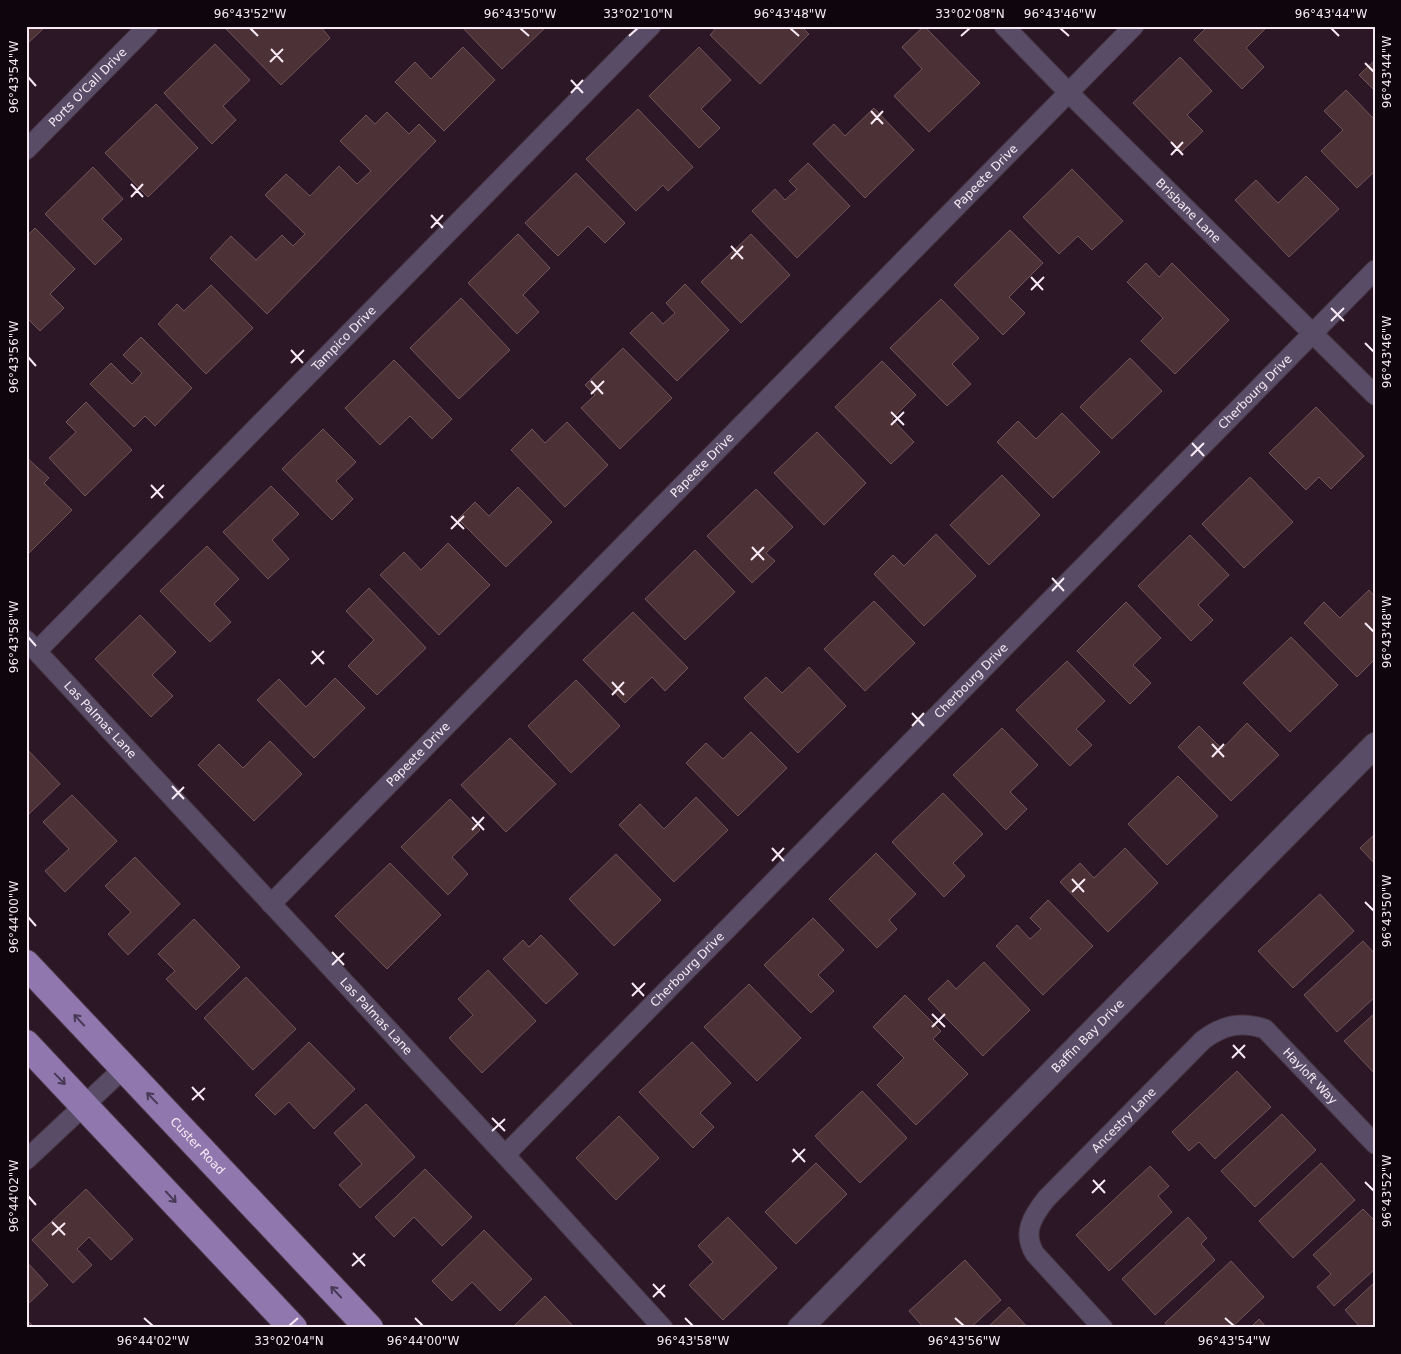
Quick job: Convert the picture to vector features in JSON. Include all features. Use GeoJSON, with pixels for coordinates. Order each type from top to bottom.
{"type":"FeatureCollection","features":[{"type":"Feature","properties":{"kind":"main road","name":"Custer Road"},"geometry":{"type":"LineString","coordinates":[[26,964],[369,1328]]}},
{"type":"Feature","properties":{"kind":"main road"},"geometry":{"type":"LineString","coordinates":[[26,1044],[293,1328]]}},
{"type":"Feature","properties":{"kind":"street","name":"Ports O'Call Drive"},"geometry":{"type":"LineString","coordinates":[[26,150],[148,26]]}},
{"type":"Feature","properties":{"kind":"street","name":"Tampico Drive"},"geometry":{"type":"LineString","coordinates":[[32,645],[651,26]]}},
{"type":"Feature","properties":{"kind":"street","name":"Brisbane Lane"},"geometry":{"type":"LineString","coordinates":[[1004,26],[1069,93],[1375,395]]}},
{"type":"Feature","properties":{"kind":"street","name":"Papeete Drive"},"geometry":{"type":"LineString","coordinates":[[271,904],[1134,26]]}},
{"type":"Feature","properties":{"kind":"street","name":"Cherbourg Drive"},"geometry":{"type":"LineString","coordinates":[[505,1155],[1375,270]]}},
{"type":"Feature","properties":{"kind":"street","name":"Las Palmas Lane"},"geometry":{"type":"LineString","coordinates":[[32,645],[663,1328]]}},
{"type":"Feature","properties":{"kind":"street","name":"Baffin Bay Drive"},"geometry":{"type":"LineString","coordinates":[[800,1328],[1375,744]]}},
{"type":"Feature","properties":{"kind":"street","name":"Hayloft Way"},"geometry":{"type":"LineString","coordinates":[[1238,1024],[1253,1025],[1265,1029],[1375,1144]]}},
{"type":"Feature","properties":{"kind":"street","name":"Ancestry Lane"},"geometry":{"type":"LineString","coordinates":[[1103,1328],[1035,1254],[1029,1245],[1028,1235],[1031,1223],[1037,1210],[1046,1199],[1203,1040],[1214,1031],[1238,1024]]}},
{"type":"Feature","properties":{"kind":"street"},"geometry":{"type":"LineString","coordinates":[[26,1160],[124,1068]]}},
{"type":"Feature","properties":{"kind":"building"},"geometry":{"type":"Polygon","coordinates":[[[26,26],[46,26],[26,45],[26,26]]]}},
{"type":"Feature","properties":{"kind":"building"},"geometry":{"type":"Polygon","coordinates":[[[229,26],[320,26],[330,38],[281,85],[226,29],[229,26]]]}},
{"type":"Feature","properties":{"kind":"building"},"geometry":{"type":"Polygon","coordinates":[[[461,26],[547,26],[502,69],[461,26]]]}},
{"type":"Feature","properties":{"kind":"building"},"geometry":{"type":"Polygon","coordinates":[[[718,26],[801,26],[809,34],[760,84],[710,35],[718,26]]]}},
{"type":"Feature","properties":{"kind":"building"},"geometry":{"type":"Polygon","coordinates":[[[924,26],[980,83],[929,132],[894,96],[922,69],[902,47],[924,26]]]}},
{"type":"Feature","properties":{"kind":"building"},"geometry":{"type":"Polygon","coordinates":[[[1208,26],[1268,26],[1246,48],[1264,67],[1242,89],[1194,40],[1208,26]]]}},
{"type":"Feature","properties":{"kind":"building"},"geometry":{"type":"Polygon","coordinates":[[[215,44],[250,80],[223,106],[236,120],[212,144],[164,93],[215,44]]]}},
{"type":"Feature","properties":{"kind":"building"},"geometry":{"type":"Polygon","coordinates":[[[463,47],[495,80],[444,131],[395,82],[415,62],[431,79],[463,47]]]}},
{"type":"Feature","properties":{"kind":"building"},"geometry":{"type":"Polygon","coordinates":[[[699,47],[731,80],[701,109],[720,128],[699,148],[649,96],[699,47]]]}},
{"type":"Feature","properties":{"kind":"building"},"geometry":{"type":"Polygon","coordinates":[[[1180,57],[1212,91],[1187,115],[1203,131],[1181,152],[1133,103],[1180,57]]]}},
{"type":"Feature","properties":{"kind":"building"},"geometry":{"type":"Polygon","coordinates":[[[1375,60],[1375,91],[1359,75],[1375,60]]]}},
{"type":"Feature","properties":{"kind":"building"},"geometry":{"type":"Polygon","coordinates":[[[1346,90],[1375,120],[1375,171],[1357,188],[1321,151],[1343,130],[1324,111],[1346,90]]]}},
{"type":"Feature","properties":{"kind":"building"},"geometry":{"type":"Polygon","coordinates":[[[156,104],[198,148],[148,197],[105,153],[156,104]]]}},
{"type":"Feature","properties":{"kind":"building"},"geometry":{"type":"Polygon","coordinates":[[[874,108],[914,150],[865,198],[813,144],[834,124],[845,136],[874,108]]]}},
{"type":"Feature","properties":{"kind":"building"},"geometry":{"type":"Polygon","coordinates":[[[638,109],[693,167],[668,191],[663,185],[636,211],[586,159],[638,109]]]}},
{"type":"Feature","properties":{"kind":"building"},"geometry":{"type":"Polygon","coordinates":[[[387,112],[409,134],[419,124],[436,141],[267,314],[210,258],[231,236],[256,260],[282,235],[293,246],[305,234],[265,195],[286,174],[310,196],[339,166],[357,184],[371,171],[340,141],[366,115],[375,124],[387,112]]]}},
{"type":"Feature","properties":{"kind":"building"},"geometry":{"type":"Polygon","coordinates":[[[808,163],[850,206],[797,258],[752,211],[775,189],[785,200],[797,189],[789,181],[808,163]]]}},
{"type":"Feature","properties":{"kind":"building"},"geometry":{"type":"Polygon","coordinates":[[[93,167],[123,199],[102,219],[122,239],[95,265],[45,214],[93,167]]]}},
{"type":"Feature","properties":{"kind":"building"},"geometry":{"type":"Polygon","coordinates":[[[1072,169],[1123,221],[1092,250],[1078,236],[1059,254],[1023,217],[1072,169]]]}},
{"type":"Feature","properties":{"kind":"building"},"geometry":{"type":"Polygon","coordinates":[[[576,173],[625,223],[605,243],[588,226],[558,256],[525,223],[576,173]]]}},
{"type":"Feature","properties":{"kind":"building"},"geometry":{"type":"Polygon","coordinates":[[[1306,176],[1339,209],[1289,257],[1235,200],[1256,180],[1278,203],[1306,176]]]}},
{"type":"Feature","properties":{"kind":"building"},"geometry":{"type":"Polygon","coordinates":[[[35,228],[75,269],[50,294],[64,308],[40,331],[26,317],[26,237],[35,228]]]}},
{"type":"Feature","properties":{"kind":"building"},"geometry":{"type":"Polygon","coordinates":[[[1010,230],[1043,263],[1009,297],[1025,313],[1003,335],[954,285],[1010,230]]]}},
{"type":"Feature","properties":{"kind":"building"},"geometry":{"type":"Polygon","coordinates":[[[518,234],[550,268],[523,295],[539,312],[517,334],[468,283],[518,234]]]}},
{"type":"Feature","properties":{"kind":"building"},"geometry":{"type":"Polygon","coordinates":[[[751,234],[790,275],[741,323],[701,282],[751,234]]]}},
{"type":"Feature","properties":{"kind":"building"},"geometry":{"type":"Polygon","coordinates":[[[1146,263],[1159,277],[1172,263],[1229,320],[1175,374],[1141,341],[1163,318],[1127,282],[1146,263]]]}},
{"type":"Feature","properties":{"kind":"building"},"geometry":{"type":"Polygon","coordinates":[[[685,284],[729,330],[677,381],[630,333],[652,312],[663,324],[675,313],[666,303],[685,284]]]}},
{"type":"Feature","properties":{"kind":"building"},"geometry":{"type":"Polygon","coordinates":[[[211,285],[253,328],[206,374],[158,324],[177,304],[184,311],[211,285]]]}},
{"type":"Feature","properties":{"kind":"building"},"geometry":{"type":"Polygon","coordinates":[[[461,298],[510,350],[459,399],[410,348],[461,298]]]}},
{"type":"Feature","properties":{"kind":"building"},"geometry":{"type":"Polygon","coordinates":[[[941,299],[979,338],[952,364],[971,384],[947,406],[890,348],[941,299]]]}},
{"type":"Feature","properties":{"kind":"building"},"geometry":{"type":"Polygon","coordinates":[[[141,337],[192,388],[155,426],[145,416],[134,427],[90,384],[111,363],[132,384],[142,373],[123,355],[141,337]]]}},
{"type":"Feature","properties":{"kind":"building"},"geometry":{"type":"Polygon","coordinates":[[[623,348],[672,398],[620,449],[581,408],[595,395],[585,385],[623,348]]]}},
{"type":"Feature","properties":{"kind":"building"},"geometry":{"type":"Polygon","coordinates":[[[1130,358],[1162,391],[1112,439],[1080,407],[1130,358]]]}},
{"type":"Feature","properties":{"kind":"building"},"geometry":{"type":"Polygon","coordinates":[[[394,360],[452,419],[432,439],[410,416],[380,445],[345,408],[394,360]]]}},
{"type":"Feature","properties":{"kind":"building"},"geometry":{"type":"Polygon","coordinates":[[[882,361],[916,395],[892,419],[914,442],[891,464],[835,407],[882,361]]]}},
{"type":"Feature","properties":{"kind":"building"},"geometry":{"type":"Polygon","coordinates":[[[86,402],[132,450],[85,496],[49,458],[76,432],[66,422],[86,402]]]}},
{"type":"Feature","properties":{"kind":"building"},"geometry":{"type":"Polygon","coordinates":[[[1316,407],[1364,456],[1331,489],[1319,477],[1306,490],[1269,453],[1316,407]]]}},
{"type":"Feature","properties":{"kind":"building"},"geometry":{"type":"Polygon","coordinates":[[[1062,413],[1100,452],[1053,498],[997,442],[1018,421],[1036,439],[1062,413]]]}},
{"type":"Feature","properties":{"kind":"building"},"geometry":{"type":"Polygon","coordinates":[[[567,422],[608,465],[565,507],[511,450],[532,429],[545,443],[567,422]]]}},
{"type":"Feature","properties":{"kind":"building"},"geometry":{"type":"Polygon","coordinates":[[[323,429],[356,462],[336,481],[353,499],[332,520],[282,469],[323,429]]]}},
{"type":"Feature","properties":{"kind":"building"},"geometry":{"type":"Polygon","coordinates":[[[817,432],[866,483],[824,525],[774,473],[817,432]]]}},
{"type":"Feature","properties":{"kind":"building"},"geometry":{"type":"Polygon","coordinates":[[[26,457],[49,478],[44,483],[72,510],[28,554],[26,552],[26,504],[29,502],[26,499],[26,457]]]}},
{"type":"Feature","properties":{"kind":"building"},"geometry":{"type":"Polygon","coordinates":[[[1002,475],[1040,515],[989,565],[950,525],[1002,475]]]}},
{"type":"Feature","properties":{"kind":"building"},"geometry":{"type":"Polygon","coordinates":[[[1250,477],[1293,522],[1244,568],[1202,524],[1250,477]]]}},
{"type":"Feature","properties":{"kind":"building"},"geometry":{"type":"Polygon","coordinates":[[[271,486],[299,514],[272,540],[289,559],[268,579],[223,532],[271,486]]]}},
{"type":"Feature","properties":{"kind":"building"},"geometry":{"type":"Polygon","coordinates":[[[518,487],[552,522],[506,567],[458,519],[475,502],[489,516],[518,487]]]}},
{"type":"Feature","properties":{"kind":"building"},"geometry":{"type":"Polygon","coordinates":[[[756,489],[793,527],[766,553],[775,561],[752,583],[707,536],[756,489]]]}},
{"type":"Feature","properties":{"kind":"building"},"geometry":{"type":"Polygon","coordinates":[[[936,534],[976,576],[924,626],[874,574],[893,555],[904,566],[936,534]]]}},
{"type":"Feature","properties":{"kind":"building"},"geometry":{"type":"Polygon","coordinates":[[[1190,535],[1229,575],[1198,605],[1213,620],[1191,641],[1138,586],[1190,535]]]}},
{"type":"Feature","properties":{"kind":"building"},"geometry":{"type":"Polygon","coordinates":[[[448,543],[490,585],[439,635],[380,575],[404,552],[421,570],[448,543]]]}},
{"type":"Feature","properties":{"kind":"building"},"geometry":{"type":"Polygon","coordinates":[[[207,546],[239,579],[214,604],[231,622],[210,642],[160,591],[207,546]]]}},
{"type":"Feature","properties":{"kind":"building"},"geometry":{"type":"Polygon","coordinates":[[[695,550],[735,592],[685,640],[645,599],[695,550]]]}},
{"type":"Feature","properties":{"kind":"building"},"geometry":{"type":"Polygon","coordinates":[[[369,588],[426,648],[377,695],[348,666],[374,640],[346,611],[369,588]]]}},
{"type":"Feature","properties":{"kind":"building"},"geometry":{"type":"Polygon","coordinates":[[[1369,590],[1375,597],[1375,659],[1357,677],[1304,623],[1324,602],[1340,618],[1369,590]]]}},
{"type":"Feature","properties":{"kind":"building"},"geometry":{"type":"Polygon","coordinates":[[[874,601],[915,643],[865,691],[824,649],[874,601]]]}},
{"type":"Feature","properties":{"kind":"building"},"geometry":{"type":"Polygon","coordinates":[[[1126,602],[1161,638],[1133,665],[1151,683],[1130,704],[1077,651],[1126,602]]]}},
{"type":"Feature","properties":{"kind":"building"},"geometry":{"type":"Polygon","coordinates":[[[633,612],[688,668],[665,691],[652,677],[625,703],[583,660],[633,612]]]}},
{"type":"Feature","properties":{"kind":"building"},"geometry":{"type":"Polygon","coordinates":[[[140,615],[176,652],[152,675],[173,696],[151,717],[95,659],[140,615]]]}},
{"type":"Feature","properties":{"kind":"building"},"geometry":{"type":"Polygon","coordinates":[[[1291,637],[1338,685],[1290,732],[1243,683],[1291,637]]]}},
{"type":"Feature","properties":{"kind":"building"},"geometry":{"type":"Polygon","coordinates":[[[1067,661],[1105,701],[1076,729],[1092,745],[1070,766],[1016,710],[1067,661]]]}},
{"type":"Feature","properties":{"kind":"building"},"geometry":{"type":"Polygon","coordinates":[[[809,667],[846,706],[798,753],[744,698],[766,677],[782,693],[809,667]]]}},
{"type":"Feature","properties":{"kind":"building"},"geometry":{"type":"Polygon","coordinates":[[[335,678],[365,708],[314,758],[257,700],[279,679],[306,707],[335,678]]]}},
{"type":"Feature","properties":{"kind":"building"},"geometry":{"type":"Polygon","coordinates":[[[576,680],[620,726],[571,773],[528,726],[576,680]]]}},
{"type":"Feature","properties":{"kind":"building"},"geometry":{"type":"Polygon","coordinates":[[[1247,723],[1279,755],[1231,801],[1178,747],[1199,726],[1222,749],[1247,723]]]}},
{"type":"Feature","properties":{"kind":"building"},"geometry":{"type":"Polygon","coordinates":[[[1002,728],[1038,765],[1010,792],[1027,809],[1006,830],[953,775],[1002,728]]]}},
{"type":"Feature","properties":{"kind":"building"},"geometry":{"type":"Polygon","coordinates":[[[751,732],[787,768],[738,816],[686,763],[706,743],[723,759],[751,732]]]}},
{"type":"Feature","properties":{"kind":"building"},"geometry":{"type":"Polygon","coordinates":[[[510,738],[556,784],[506,832],[461,785],[510,738]]]}},
{"type":"Feature","properties":{"kind":"building"},"geometry":{"type":"Polygon","coordinates":[[[270,741],[302,774],[254,821],[198,765],[219,744],[243,768],[270,741]]]}},
{"type":"Feature","properties":{"kind":"building"},"geometry":{"type":"Polygon","coordinates":[[[26,748],[60,784],[26,817],[26,748]]]}},
{"type":"Feature","properties":{"kind":"building"},"geometry":{"type":"Polygon","coordinates":[[[1178,776],[1218,816],[1167,865],[1128,824],[1178,776]]]}},
{"type":"Feature","properties":{"kind":"building"},"geometry":{"type":"Polygon","coordinates":[[[943,793],[983,834],[953,863],[965,876],[944,897],[892,842],[943,793]]]}},
{"type":"Feature","properties":{"kind":"building"},"geometry":{"type":"Polygon","coordinates":[[[72,795],[117,841],[65,892],[45,871],[69,849],[43,822],[72,795]]]}},
{"type":"Feature","properties":{"kind":"building"},"geometry":{"type":"Polygon","coordinates":[[[696,797],[728,830],[674,882],[619,825],[640,804],[664,829],[696,797]]]}},
{"type":"Feature","properties":{"kind":"building"},"geometry":{"type":"Polygon","coordinates":[[[450,799],[480,830],[452,857],[468,874],[448,895],[401,847],[450,799]]]}},
{"type":"Feature","properties":{"kind":"building"},"geometry":{"type":"Polygon","coordinates":[[[1375,834],[1375,864],[1360,848],[1375,834]]]}},
{"type":"Feature","properties":{"kind":"building"},"geometry":{"type":"Polygon","coordinates":[[[1125,848],[1158,883],[1108,932],[1060,882],[1080,863],[1094,878],[1125,848]]]}},
{"type":"Feature","properties":{"kind":"building"},"geometry":{"type":"Polygon","coordinates":[[[876,853],[916,894],[889,920],[897,929],[877,948],[829,899],[876,853]]]}},
{"type":"Feature","properties":{"kind":"building"},"geometry":{"type":"Polygon","coordinates":[[[616,854],[661,900],[614,946],[569,899],[616,854]]]}},
{"type":"Feature","properties":{"kind":"building"},"geometry":{"type":"Polygon","coordinates":[[[135,857],[180,904],[128,955],[108,934],[131,912],[105,886],[135,857]]]}},
{"type":"Feature","properties":{"kind":"building"},"geometry":{"type":"Polygon","coordinates":[[[390,863],[441,915],[387,969],[335,916],[390,863]]]}},
{"type":"Feature","properties":{"kind":"building"},"geometry":{"type":"Polygon","coordinates":[[[1320,894],[1354,931],[1293,988],[1258,951],[1320,894]]]}},
{"type":"Feature","properties":{"kind":"building"},"geometry":{"type":"Polygon","coordinates":[[[1048,900],[1093,946],[1043,995],[996,946],[1017,925],[1030,939],[1041,929],[1030,918],[1048,900]]]}},
{"type":"Feature","properties":{"kind":"building"},"geometry":{"type":"Polygon","coordinates":[[[813,918],[844,950],[818,975],[834,991],[811,1013],[764,965],[813,918]]]}},
{"type":"Feature","properties":{"kind":"building"},"geometry":{"type":"Polygon","coordinates":[[[194,919],[240,967],[196,1010],[166,979],[175,971],[158,954],[194,919]]]}},
{"type":"Feature","properties":{"kind":"building"},"geometry":{"type":"Polygon","coordinates":[[[541,935],[578,974],[546,1004],[503,959],[523,940],[529,947],[541,935]]]}},
{"type":"Feature","properties":{"kind":"building"},"geometry":{"type":"Polygon","coordinates":[[[1363,941],[1375,954],[1375,997],[1337,1032],[1304,995],[1363,941]]]}},
{"type":"Feature","properties":{"kind":"building"},"geometry":{"type":"Polygon","coordinates":[[[984,962],[1030,1010],[983,1056],[928,999],[948,980],[956,989],[984,962]]]}},
{"type":"Feature","properties":{"kind":"building"},"geometry":{"type":"Polygon","coordinates":[[[488,970],[536,1021],[482,1073],[449,1038],[473,1015],[458,999],[488,970]]]}},
{"type":"Feature","properties":{"kind":"building"},"geometry":{"type":"Polygon","coordinates":[[[246,977],[296,1029],[253,1070],[204,1018],[246,977]]]}},
{"type":"Feature","properties":{"kind":"building"},"geometry":{"type":"Polygon","coordinates":[[[749,984],[801,1038],[757,1081],[704,1027],[749,984]]]}},
{"type":"Feature","properties":{"kind":"building"},"geometry":{"type":"Polygon","coordinates":[[[905,995],[941,1031],[933,1039],[968,1074],[916,1125],[877,1085],[904,1058],[873,1027],[905,995]]]}},
{"type":"Feature","properties":{"kind":"building"},"geometry":{"type":"Polygon","coordinates":[[[1375,1013],[1375,1074],[1344,1041],[1375,1013]]]}},
{"type":"Feature","properties":{"kind":"building"},"geometry":{"type":"Polygon","coordinates":[[[309,1042],[355,1089],[314,1129],[289,1102],[275,1115],[255,1095],[309,1042]]]}},
{"type":"Feature","properties":{"kind":"building"},"geometry":{"type":"Polygon","coordinates":[[[692,1042],[731,1083],[700,1113],[714,1127],[693,1148],[639,1092],[692,1042]]]}},
{"type":"Feature","properties":{"kind":"building"},"geometry":{"type":"Polygon","coordinates":[[[1237,1071],[1271,1107],[1215,1159],[1199,1142],[1189,1151],[1172,1132],[1237,1071]]]}},
{"type":"Feature","properties":{"kind":"building"},"geometry":{"type":"Polygon","coordinates":[[[862,1091],[907,1138],[860,1183],[815,1136],[862,1091]]]}},
{"type":"Feature","properties":{"kind":"building"},"geometry":{"type":"Polygon","coordinates":[[[366,1104],[415,1157],[360,1208],[339,1185],[362,1164],[334,1133],[366,1104]]]}},
{"type":"Feature","properties":{"kind":"building"},"geometry":{"type":"Polygon","coordinates":[[[1282,1114],[1316,1150],[1255,1207],[1221,1171],[1282,1114]]]}},
{"type":"Feature","properties":{"kind":"building"},"geometry":{"type":"Polygon","coordinates":[[[619,1116],[659,1158],[616,1200],[576,1158],[619,1116]]]}},
{"type":"Feature","properties":{"kind":"building"},"geometry":{"type":"Polygon","coordinates":[[[816,1163],[847,1194],[796,1244],[765,1212],[816,1163]]]}},
{"type":"Feature","properties":{"kind":"building"},"geometry":{"type":"Polygon","coordinates":[[[1321,1163],[1355,1200],[1293,1258],[1259,1221],[1321,1163]]]}},
{"type":"Feature","properties":{"kind":"building"},"geometry":{"type":"Polygon","coordinates":[[[1150,1166],[1169,1186],[1158,1196],[1172,1212],[1109,1271],[1076,1235],[1150,1166]]]}},
{"type":"Feature","properties":{"kind":"building"},"geometry":{"type":"Polygon","coordinates":[[[425,1169],[472,1217],[442,1246],[414,1217],[394,1237],[375,1217],[425,1169]]]}},
{"type":"Feature","properties":{"kind":"building"},"geometry":{"type":"Polygon","coordinates":[[[86,1189],[133,1239],[111,1260],[89,1237],[77,1249],[92,1265],[73,1283],[32,1240],[86,1189]]]}},
{"type":"Feature","properties":{"kind":"building"},"geometry":{"type":"Polygon","coordinates":[[[1363,1209],[1375,1221],[1375,1269],[1334,1306],[1317,1287],[1331,1274],[1313,1255],[1363,1209]]]}},
{"type":"Feature","properties":{"kind":"building"},"geometry":{"type":"Polygon","coordinates":[[[728,1217],[777,1268],[723,1320],[689,1285],[713,1262],[698,1246],[728,1217]]]}},
{"type":"Feature","properties":{"kind":"building"},"geometry":{"type":"Polygon","coordinates":[[[1188,1217],[1207,1238],[1201,1244],[1215,1260],[1155,1315],[1122,1279],[1188,1217]]]}},
{"type":"Feature","properties":{"kind":"building"},"geometry":{"type":"Polygon","coordinates":[[[484,1230],[532,1279],[500,1311],[472,1282],[452,1301],[432,1281],[484,1230]]]}},
{"type":"Feature","properties":{"kind":"building"},"geometry":{"type":"Polygon","coordinates":[[[965,1260],[1001,1300],[970,1328],[924,1328],[909,1311],[965,1260]]]}},
{"type":"Feature","properties":{"kind":"building"},"geometry":{"type":"Polygon","coordinates":[[[26,1261],[48,1285],[26,1306],[26,1261]]]}},
{"type":"Feature","properties":{"kind":"building"},"geometry":{"type":"Polygon","coordinates":[[[1231,1261],[1264,1297],[1231,1328],[1169,1328],[1165,1323],[1231,1261]]]}},
{"type":"Feature","properties":{"kind":"building"},"geometry":{"type":"Polygon","coordinates":[[[1375,1282],[1375,1328],[1361,1328],[1345,1310],[1375,1282]]]}},
{"type":"Feature","properties":{"kind":"building"},"geometry":{"type":"Polygon","coordinates":[[[545,1296],[575,1328],[512,1328],[545,1296]]]}},
{"type":"Feature","properties":{"kind":"building"},"geometry":{"type":"Polygon","coordinates":[[[1009,1307],[1028,1328],[987,1328],[1009,1307]]]}},
{"type":"Feature","properties":{"kind":"building"},"geometry":{"type":"Polygon","coordinates":[[[26,1319],[35,1328],[26,1328],[26,1319]]]}},
{"type":"Feature","properties":{"kind":"building"},"geometry":{"type":"Polygon","coordinates":[[[1259,1319],[1267,1328],[1250,1328],[1259,1319]]]}}]}
